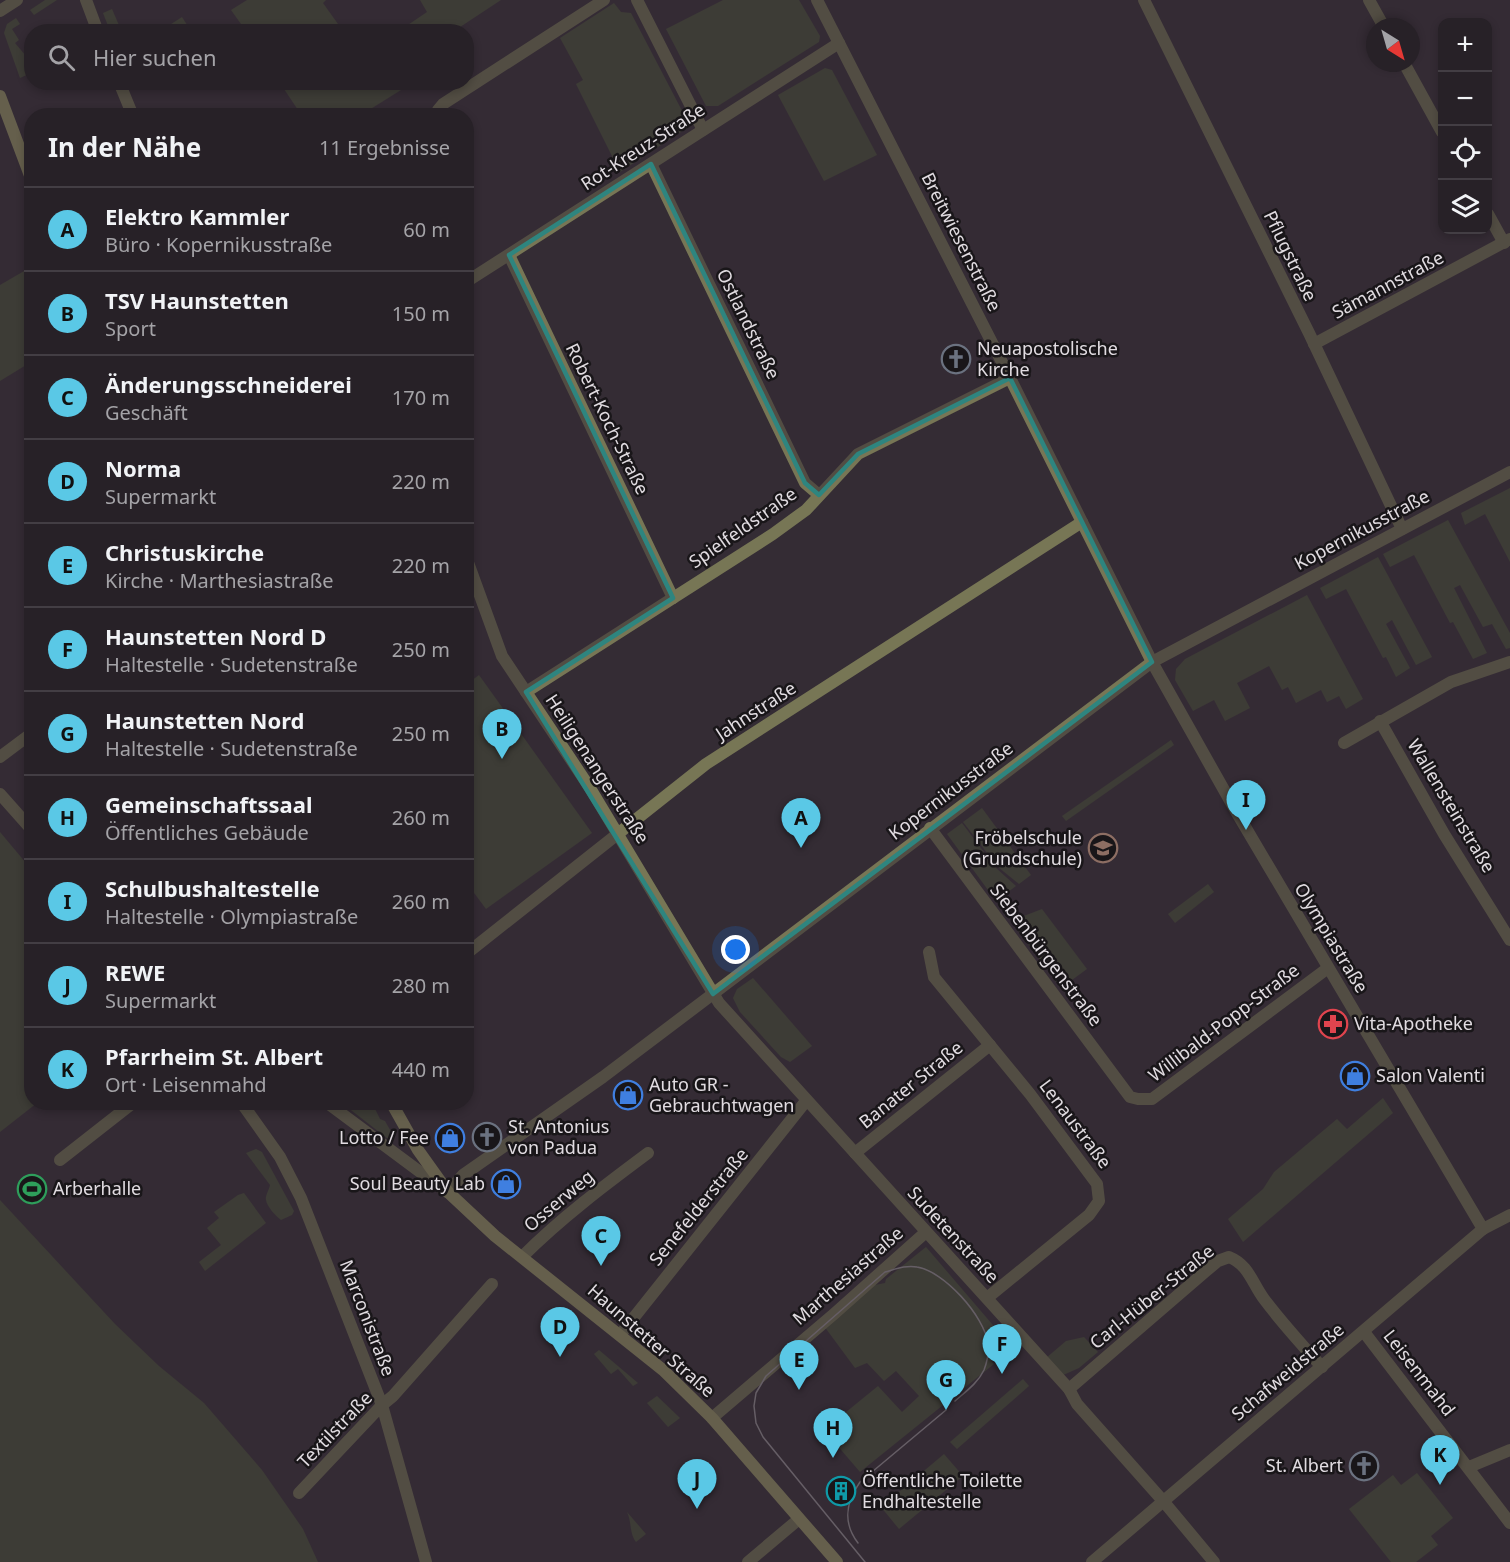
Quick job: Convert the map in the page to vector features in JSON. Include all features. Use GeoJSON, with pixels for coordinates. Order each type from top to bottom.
{"type":"FeatureCollection","features":[{"type":"Feature","properties":{"kind":"main road"},"geometry":{"type":"LineString","coordinates":[[0,96],[24,160]]}},
{"type":"Feature","properties":{"kind":"main road","name":"Haunstetter Straße"},"geometry":{"type":"LineString","coordinates":[[396,1110],[418,1150],[448,1192],[495,1236],[523,1256],[663,1370],[712,1418],[837,1562]]}},
{"type":"Feature","properties":{"kind":"street"},"geometry":{"type":"LineString","coordinates":[[0,11],[17,0]]}},
{"type":"Feature","properties":{"kind":"street"},"geometry":{"type":"LineString","coordinates":[[86,0],[95,24]]}},
{"type":"Feature","properties":{"kind":"street"},"geometry":{"type":"LineString","coordinates":[[474,84],[603,0]]}},
{"type":"Feature","properties":{"kind":"street"},"geometry":{"type":"LineString","coordinates":[[637,0],[703,130]]}},
{"type":"Feature","properties":{"kind":"street","name":"Breitwiesenstraße"},"geometry":{"type":"LineString","coordinates":[[818,0],[1152,662]]}},
{"type":"Feature","properties":{"kind":"street","name":"Pflugstraße"},"geometry":{"type":"LineString","coordinates":[[1144,0],[1314,344],[1402,529]]}},
{"type":"Feature","properties":{"kind":"street"},"geometry":{"type":"LineString","coordinates":[[1369,0],[1379,18]]}},
{"type":"Feature","properties":{"kind":"street","name":"Rot-Kreuz-Straße"},"geometry":{"type":"LineString","coordinates":[[474,277],[839,43]]}},
{"type":"Feature","properties":{"kind":"street"},"geometry":{"type":"LineString","coordinates":[[1409,72],[1440,126]]}},
{"type":"Feature","properties":{"kind":"street"},"geometry":{"type":"LineString","coordinates":[[122,90],[130,108]]}},
{"type":"Feature","properties":{"kind":"street"},"geometry":{"type":"LineString","coordinates":[[440,108],[465,90]]}},
{"type":"Feature","properties":{"kind":"street","name":"Ostlandstraße"},"geometry":{"type":"LineString","coordinates":[[651,164],[805,483],[819,495]]}},
{"type":"Feature","properties":{"kind":"street"},"geometry":{"type":"LineString","coordinates":[[1492,220],[1507,241]]}},
{"type":"Feature","properties":{"kind":"street","name":"Sämannstraße"},"geometry":{"type":"LineString","coordinates":[[1314,344],[1507,241]]}},
{"type":"Feature","properties":{"kind":"street","name":"Robert-Koch-Straße"},"geometry":{"type":"LineString","coordinates":[[509,255],[673,598]]}},
{"type":"Feature","properties":{"kind":"street","name":"Spielfeldstraße"},"geometry":{"type":"LineString","coordinates":[[526,692],[773,534],[806,510],[858,454],[1010,378]]}},
{"type":"Feature","properties":{"kind":"street","name":"Kopernikusstraße"},"geometry":{"type":"LineString","coordinates":[[448,1192],[463,1175],[603,1077],[1152,662],[1510,472]]}},
{"type":"Feature","properties":{"kind":"street","name":"Jahnstraße"},"geometry":{"type":"LineString","coordinates":[[474,948],[706,764],[1082,522]]}},
{"type":"Feature","properties":{"kind":"street","name":"Heiligenangerstraße"},"geometry":{"type":"LineString","coordinates":[[474,579],[502,656],[618,833],[713,994]]}},
{"type":"Feature","properties":{"kind":"street","name":"Olympiastraße"},"geometry":{"type":"LineString","coordinates":[[1152,662],[1237,813],[1483,1229]]}},
{"type":"Feature","properties":{"kind":"street"},"geometry":{"type":"LineString","coordinates":[[1344,742],[1451,682],[1510,662]]}},
{"type":"Feature","properties":{"kind":"street","name":"Wallensteinstraße"},"geometry":{"type":"LineString","coordinates":[[1380,721],[1432,814],[1510,940]]}},
{"type":"Feature","properties":{"kind":"street"},"geometry":{"type":"LineString","coordinates":[[0,756],[24,740]]}},
{"type":"Feature","properties":{"kind":"street"},"geometry":{"type":"LineString","coordinates":[[0,794],[24,821]]}},
{"type":"Feature","properties":{"kind":"street","name":"Siebenbürgenstraße"},"geometry":{"type":"LineString","coordinates":[[930,828],[1130,1096],[1138,1100]]}},
{"type":"Feature","properties":{"kind":"street","name":"Lenaustraße"},"geometry":{"type":"LineString","coordinates":[[929,952],[934,976],[1030,1094],[1097,1184],[1099,1202],[1089,1215],[987,1298]]}},
{"type":"Feature","properties":{"kind":"street","name":"Willibald-Popp-Straße"},"geometry":{"type":"LineString","coordinates":[[1138,1100],[1152,1099],[1160,1094],[1328,968]]}},
{"type":"Feature","properties":{"kind":"street","name":"Sudetenstraße"},"geometry":{"type":"LineString","coordinates":[[713,994],[806,1101],[1069,1389],[1077,1404],[1214,1562]]}},
{"type":"Feature","properties":{"kind":"street","name":"Banater Straße"},"geometry":{"type":"LineString","coordinates":[[855,1153],[990,1045]]}},
{"type":"Feature","properties":{"kind":"street","name":"Senefelderstraße"},"geometry":{"type":"LineString","coordinates":[[620,1335],[806,1101]]}},
{"type":"Feature","properties":{"kind":"street"},"geometry":{"type":"LineString","coordinates":[[60,1160],[124,1110]]}},
{"type":"Feature","properties":{"kind":"street","name":"Marconistraße"},"geometry":{"type":"LineString","coordinates":[[246,1110],[292,1177],[382,1405],[426,1562]]}},
{"type":"Feature","properties":{"kind":"street"},"geometry":{"type":"LineString","coordinates":[[337,1110],[448,1192]]}},
{"type":"Feature","properties":{"kind":"street","name":"Osserweg"},"geometry":{"type":"LineString","coordinates":[[523,1256],[540,1239],[648,1153]]}},
{"type":"Feature","properties":{"kind":"street","name":"Schafweidstraße"},"geometry":{"type":"LineString","coordinates":[[1092,1562],[1483,1229],[1510,1215]]}},
{"type":"Feature","properties":{"kind":"street","name":"Marthesiastraße"},"geometry":{"type":"LineString","coordinates":[[712,1418],[926,1232]]}},
{"type":"Feature","properties":{"kind":"street","name":"Carl-Hüber-Straße"},"geometry":{"type":"LineString","coordinates":[[1069,1389],[1218,1261],[1229,1257],[1239,1261],[1262,1296],[1322,1367]]}},
{"type":"Feature","properties":{"kind":"street","name":"Textilstraße"},"geometry":{"type":"LineString","coordinates":[[299,1493],[393,1396],[492,1284]]}},
{"type":"Feature","properties":{"kind":"street","name":"Leisenmahd"},"geometry":{"type":"LineString","coordinates":[[1364,1332],[1510,1523]]}},
{"type":"Feature","properties":{"kind":"street"},"geometry":{"type":"LineString","coordinates":[[1469,1467],[1510,1450]]}},
{"type":"Feature","properties":{"kind":"street"},"geometry":{"type":"LineString","coordinates":[[748,1562],[799,1519]]}},
{"type":"Feature","properties":{"kind":"highlighted area"},"geometry":{"type":"Polygon","coordinates":[[[651,164],[805,483],[819,495],[858,454],[1010,378],[1152,662],[713,994],[526,692],[673,598],[509,255],[651,164]]]}},
{"type":"Feature","properties":{"kind":"green space"},"geometry":{"type":"Polygon","coordinates":[[[45,0],[57,0],[34,15],[30,10],[45,0]]]}},
{"type":"Feature","properties":{"kind":"green space"},"geometry":{"type":"Polygon","coordinates":[[[247,0],[326,0],[323,3],[338,24],[241,24],[231,10],[247,0]]]}},
{"type":"Feature","properties":{"kind":"green space"},"geometry":{"type":"Polygon","coordinates":[[[420,0],[501,0],[465,24],[409,24],[427,12],[420,0]]]}},
{"type":"Feature","properties":{"kind":"green space"},"geometry":{"type":"Polygon","coordinates":[[[723,0],[799,0],[820,36],[819,42],[718,106],[706,106],[666,29],[723,0]]]}},
{"type":"Feature","properties":{"kind":"green space"},"geometry":{"type":"Polygon","coordinates":[[[614,3],[621,12],[631,13],[690,126],[620,172],[576,84],[583,80],[560,38],[614,3]]]}},
{"type":"Feature","properties":{"kind":"green space"},"geometry":{"type":"Polygon","coordinates":[[[112,9],[118,24],[107,24],[103,13],[112,9]]]}},
{"type":"Feature","properties":{"kind":"green space"},"geometry":{"type":"Polygon","coordinates":[[[182,17],[186,24],[171,24],[182,17]]]}},
{"type":"Feature","properties":{"kind":"green space"},"geometry":{"type":"Polygon","coordinates":[[[16,18],[20,24],[12,29],[19,40],[15,43],[24,54],[24,76],[20,78],[4,33],[7,24],[16,18]]]}},
{"type":"Feature","properties":{"kind":"green space"},"geometry":{"type":"Polygon","coordinates":[[[825,68],[832,70],[877,155],[824,181],[778,95],[825,68]]]}},
{"type":"Feature","properties":{"kind":"green space"},"geometry":{"type":"Polygon","coordinates":[[[285,90],[401,90],[372,108],[297,108],[285,90]]]}},
{"type":"Feature","properties":{"kind":"green space"},"geometry":{"type":"Polygon","coordinates":[[[24,271],[24,366],[0,381],[0,285],[24,271]]]}},
{"type":"Feature","properties":{"kind":"green space"},"geometry":{"type":"Polygon","coordinates":[[[1510,488],[1510,562],[1485,514],[1465,525],[1461,513],[1510,488]]]}},
{"type":"Feature","properties":{"kind":"green space"},"geometry":{"type":"Polygon","coordinates":[[[1448,520],[1510,633],[1510,648],[1506,649],[1492,624],[1483,627],[1460,585],[1454,588],[1487,653],[1473,659],[1453,622],[1450,623],[1414,555],[1390,567],[1383,554],[1448,520]]]}},
{"type":"Feature","properties":{"kind":"green space"},"geometry":{"type":"Polygon","coordinates":[[[1378,557],[1432,657],[1416,665],[1392,620],[1386,624],[1410,668],[1396,677],[1386,657],[1383,658],[1346,589],[1326,599],[1320,588],[1378,557]]]}},
{"type":"Feature","properties":{"kind":"green space"},"geometry":{"type":"Polygon","coordinates":[[[1307,595],[1363,699],[1346,709],[1339,696],[1327,702],[1321,690],[1296,703],[1288,687],[1282,690],[1269,666],[1237,683],[1250,708],[1225,721],[1214,700],[1193,711],[1175,680],[1176,669],[1185,659],[1307,595]]]}},
{"type":"Feature","properties":{"kind":"green space"},"geometry":{"type":"Polygon","coordinates":[[[479,675],[592,833],[486,909],[474,893],[474,679],[479,675]]]}},
{"type":"Feature","properties":{"kind":"green space"},"geometry":{"type":"Polygon","coordinates":[[[1171,740],[1174,745],[1066,821],[1062,816],[1171,740]]]}},
{"type":"Feature","properties":{"kind":"green space"},"geometry":{"type":"Polygon","coordinates":[[[982,808],[1031,875],[1019,884],[998,867],[963,822],[982,808]]]}},
{"type":"Feature","properties":{"kind":"green space"},"geometry":{"type":"Polygon","coordinates":[[[962,823],[996,868],[1016,886],[996,901],[947,834],[962,823]]]}},
{"type":"Feature","properties":{"kind":"green space"},"geometry":{"type":"Polygon","coordinates":[[[0,832],[24,861],[24,1110],[28,1110],[0,1132],[0,832]]]}},
{"type":"Feature","properties":{"kind":"green space"},"geometry":{"type":"Polygon","coordinates":[[[1208,884],[1214,892],[1175,923],[1168,914],[1208,884]]]}},
{"type":"Feature","properties":{"kind":"green space"},"geometry":{"type":"Polygon","coordinates":[[[1042,909],[1087,969],[1061,988],[1051,975],[1059,969],[1053,962],[1045,967],[1037,956],[1044,950],[1039,943],[1031,948],[1011,921],[1042,909]]]}},
{"type":"Feature","properties":{"kind":"green space"},"geometry":{"type":"Polygon","coordinates":[[[753,978],[812,1046],[790,1062],[781,1057],[740,1012],[733,998],[737,989],[753,978]]]}},
{"type":"Feature","properties":{"kind":"green space"},"geometry":{"type":"Polygon","coordinates":[[[1383,1098],[1393,1113],[1243,1242],[1228,1219],[1263,1189],[1274,1172],[1337,1119],[1347,1129],[1383,1098]]]}},
{"type":"Feature","properties":{"kind":"green space"},"geometry":{"type":"Polygon","coordinates":[[[351,1110],[376,1110],[393,1135],[388,1139],[351,1110]]]}},
{"type":"Feature","properties":{"kind":"green space"},"geometry":{"type":"Polygon","coordinates":[[[256,1149],[262,1152],[294,1211],[292,1215],[281,1220],[267,1203],[266,1197],[270,1185],[246,1153],[256,1149]]]}},
{"type":"Feature","properties":{"kind":"green space"},"geometry":{"type":"Polygon","coordinates":[[[244,1193],[266,1223],[205,1271],[199,1262],[221,1245],[207,1228],[219,1218],[214,1212],[244,1193]]]}},
{"type":"Feature","properties":{"kind":"green space"},"geometry":{"type":"Polygon","coordinates":[[[0,1200],[115,1324],[159,1366],[204,1403],[262,1470],[303,1529],[318,1562],[0,1562],[0,1200]]]}},
{"type":"Feature","properties":{"kind":"green space"},"geometry":{"type":"Polygon","coordinates":[[[926,1247],[1010,1345],[991,1361],[994,1364],[860,1472],[824,1430],[878,1386],[902,1412],[919,1396],[896,1371],[884,1381],[867,1363],[855,1368],[824,1326],[875,1285],[885,1283],[886,1279],[926,1247]]]}},
{"type":"Feature","properties":{"kind":"green space"},"geometry":{"type":"Polygon","coordinates":[[[1084,1337],[1098,1352],[1079,1368],[1061,1376],[1046,1358],[1066,1341],[1084,1337]]]}},
{"type":"Feature","properties":{"kind":"green space"},"geometry":{"type":"Polygon","coordinates":[[[599,1350],[638,1383],[633,1386],[618,1369],[611,1374],[594,1354],[599,1350]]]}},
{"type":"Feature","properties":{"kind":"green space"},"geometry":{"type":"Polygon","coordinates":[[[1023,1379],[1029,1386],[957,1449],[950,1442],[1023,1379]]]}},
{"type":"Feature","properties":{"kind":"green space"},"geometry":{"type":"Polygon","coordinates":[[[657,1396],[680,1418],[668,1427],[647,1403],[657,1396]]]}},
{"type":"Feature","properties":{"kind":"green space"},"geometry":{"type":"Polygon","coordinates":[[[944,1454],[963,1476],[899,1529],[881,1507],[944,1454]]]}},
{"type":"Feature","properties":{"kind":"green space"},"geometry":{"type":"Polygon","coordinates":[[[1417,1473],[1453,1518],[1431,1536],[1438,1545],[1416,1562],[1391,1562],[1349,1509],[1393,1475],[1401,1485],[1417,1473]]]}},
{"type":"Feature","properties":{"kind":"green space"},"geometry":{"type":"Polygon","coordinates":[[[627,1512],[646,1534],[636,1542],[632,1535],[627,1512]]]}},
{"type":"Feature","properties":{"kind":"tram line"},"geometry":{"type":"LineString","coordinates":[[865,1562],[763,1437],[756,1423],[754,1406],[756,1393],[766,1376],[885,1272],[917,1267],[928,1270],[939,1277],[961,1296],[985,1332],[988,1349],[984,1370],[975,1383],[955,1401]]}},
{"type":"Feature","properties":{"kind":"tram line"},"geometry":{"type":"LineString","coordinates":[[858,1543],[850,1527],[848,1512],[852,1497],[860,1482],[946,1410]]}},
{"type":"Feature","properties":{"kind":"place","name":"Neuapostolische Kirche"},"geometry":{"type":"Point","coordinates":[956,359]}},
{"type":"Feature","properties":{"kind":"place","name":"TSV Haunstetten"},"geometry":{"type":"Point","coordinates":[502,759]}},
{"type":"Feature","properties":{"kind":"place","name":"Schulbushaltestelle"},"geometry":{"type":"Point","coordinates":[1246,830]}},
{"type":"Feature","properties":{"kind":"place","name":"Elektro Kammler"},"geometry":{"type":"Point","coordinates":[801,848]}},
{"type":"Feature","properties":{"kind":"place","name":"Fröbelschule (Grundschule)"},"geometry":{"type":"Point","coordinates":[1103,848]}},
{"type":"Feature","properties":{"kind":"place","name":"Vita-Apotheke"},"geometry":{"type":"Point","coordinates":[1333,1024]}},
{"type":"Feature","properties":{"kind":"place","name":"Salon Valenti"},"geometry":{"type":"Point","coordinates":[1355,1076]}},
{"type":"Feature","properties":{"kind":"place","name":"Auto GR - Gebrauchtwagen"},"geometry":{"type":"Point","coordinates":[628,1095]}},
{"type":"Feature","properties":{"kind":"place","name":"St. Antonius von Padua"},"geometry":{"type":"Point","coordinates":[487,1137]}},
{"type":"Feature","properties":{"kind":"place","name":"Lotto / Fee"},"geometry":{"type":"Point","coordinates":[450,1138]}},
{"type":"Feature","properties":{"kind":"place","name":"Soul Beauty Lab"},"geometry":{"type":"Point","coordinates":[506,1184]}},
{"type":"Feature","properties":{"kind":"place","name":"Arberhalle"},"geometry":{"type":"Point","coordinates":[32,1189]}},
{"type":"Feature","properties":{"kind":"place","name":"Änderungsschneiderei"},"geometry":{"type":"Point","coordinates":[601,1266]}},
{"type":"Feature","properties":{"kind":"place","name":"Norma"},"geometry":{"type":"Point","coordinates":[560,1357]}},
{"type":"Feature","properties":{"kind":"place","name":"Haunstetten Nord D"},"geometry":{"type":"Point","coordinates":[1002,1374]}},
{"type":"Feature","properties":{"kind":"place","name":"Christuskirche"},"geometry":{"type":"Point","coordinates":[799,1390]}},
{"type":"Feature","properties":{"kind":"place","name":"Haunstetten Nord"},"geometry":{"type":"Point","coordinates":[946,1410]}},
{"type":"Feature","properties":{"kind":"place","name":"Gemeinschaftssaal"},"geometry":{"type":"Point","coordinates":[833,1458]}},
{"type":"Feature","properties":{"kind":"place","name":"St. Albert"},"geometry":{"type":"Point","coordinates":[1364,1466]}},
{"type":"Feature","properties":{"kind":"place","name":"Pfarrheim St. Albert"},"geometry":{"type":"Point","coordinates":[1440,1485]}},
{"type":"Feature","properties":{"kind":"place","name":"Öffentliche Toilette Endhaltestelle"},"geometry":{"type":"Point","coordinates":[841,1491]}},
{"type":"Feature","properties":{"kind":"place","name":"REWE"},"geometry":{"type":"Point","coordinates":[697,1509]}}]}
